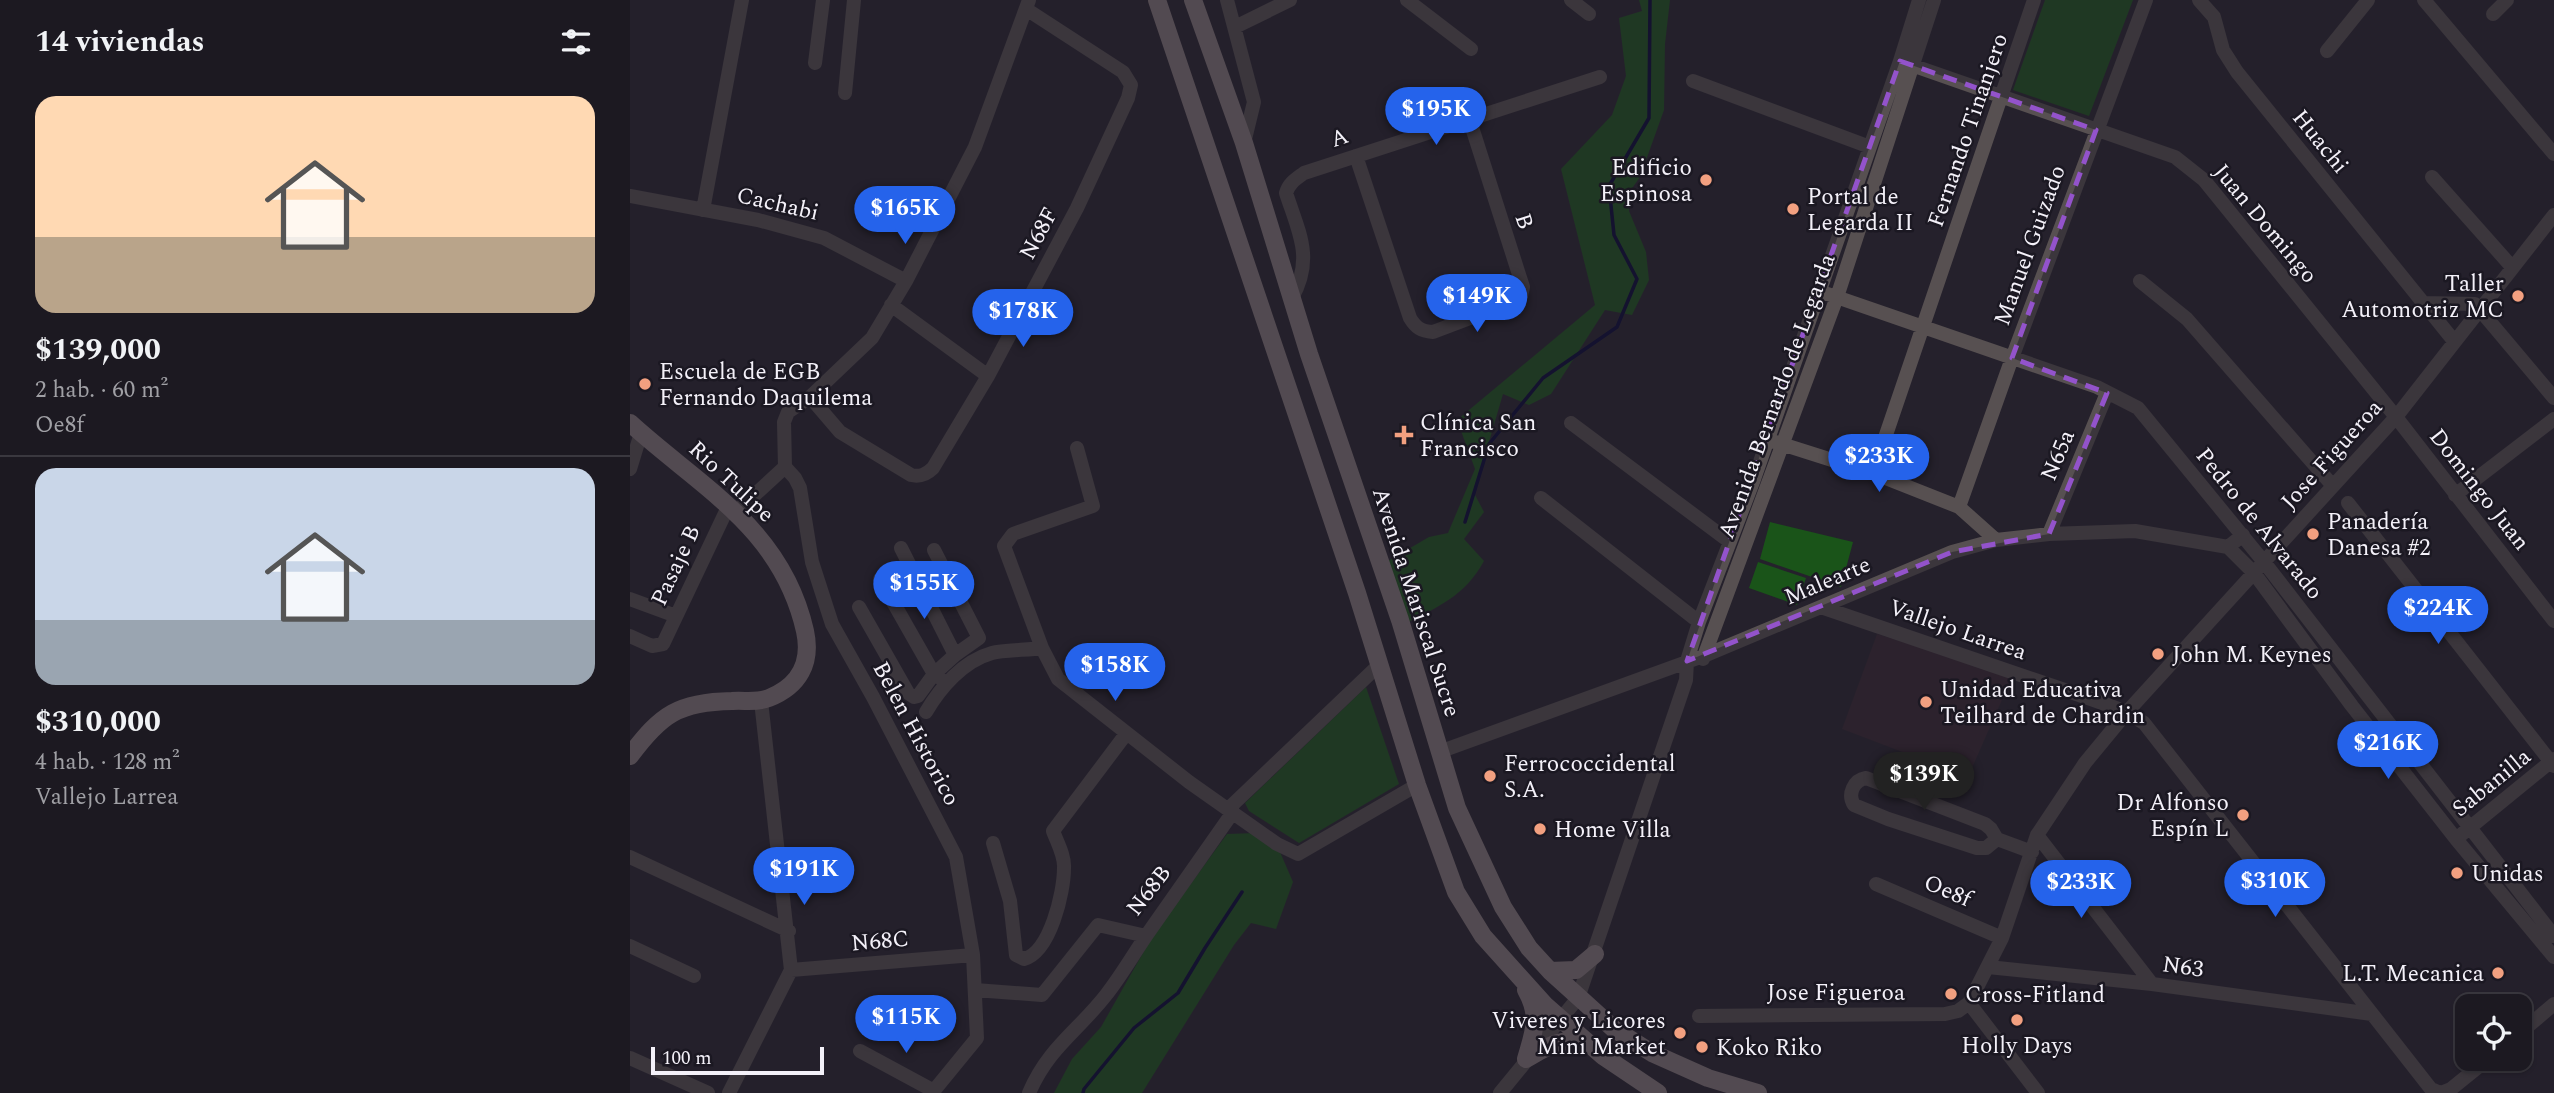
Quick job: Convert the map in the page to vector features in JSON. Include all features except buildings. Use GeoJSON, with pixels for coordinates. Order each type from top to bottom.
{"type":"FeatureCollection","features":[{"type":"Feature","properties":{"kind":"main road"},"geometry":{"type":"LineString","coordinates":[[1157,0],[1380,664],[1417,785],[1456,892],[1483,936],[1559,1019],[1616,1066],[1658,1093]]}},
{"type":"Feature","properties":{"kind":"main road","name":"Avenida Mariscal Sucre"},"geometry":{"type":"LineString","coordinates":[[1193,0],[1244,143],[1292,298],[1400,620],[1439,752],[1464,825],[1503,907],[1529,948],[1549,971],[1614,1029],[1652,1054],[1708,1078],[1758,1093]]}},
{"type":"Feature","properties":{"kind":"main road","name":"Rio Tulipe"},"geometry":{"type":"LineString","coordinates":[[630,755],[654,726],[670,713],[704,703],[761,701],[787,690],[801,675],[806,662],[806,639],[793,593],[777,564],[753,531],[733,509],[635,428]]}},
{"type":"Feature","properties":{"kind":"main road"},"geometry":{"type":"LineString","coordinates":[[1549,971],[1576,970],[1595,954]]}},
{"type":"Feature","properties":{"kind":"main road"},"geometry":{"type":"LineString","coordinates":[[1517,975],[1530,998],[1536,1018],[1526,1059]]}},
{"type":"Feature","properties":{"kind":"main road"},"geometry":{"type":"LineString","coordinates":[[1526,1059],[1561,1041],[1577,1041],[1591,1046]]}},
{"type":"Feature","properties":{"kind":"street"},"geometry":{"type":"LineString","coordinates":[[703,210],[742,0]]}},
{"type":"Feature","properties":{"kind":"street"},"geometry":{"type":"LineString","coordinates":[[815,63],[824,0]]}},
{"type":"Feature","properties":{"kind":"street"},"geometry":{"type":"LineString","coordinates":[[845,93],[854,0]]}},
{"type":"Feature","properties":{"kind":"street"},"geometry":{"type":"LineString","coordinates":[[1227,0],[1254,103],[1244,143]]}},
{"type":"Feature","properties":{"kind":"street"},"geometry":{"type":"LineString","coordinates":[[1235,27],[1290,0]]}},
{"type":"Feature","properties":{"kind":"street"},"geometry":{"type":"LineString","coordinates":[[1407,0],[1471,49]]}},
{"type":"Feature","properties":{"kind":"street"},"geometry":{"type":"LineString","coordinates":[[1571,0],[1589,14]]}},
{"type":"Feature","properties":{"kind":"street","name":"Avenida Bernardo de Legarda"},"geometry":{"type":"LineString","coordinates":[[1686,680],[1706,655],[1837,297],[1907,64],[1919,0]]}},
{"type":"Feature","properties":{"kind":"street","name":"Avenida Bernardo de Legarda"},"geometry":{"type":"LineString","coordinates":[[1500,1093],[1578,998],[1686,680],[1687,662],[1699,622],[1768,439],[1870,147],[1934,0]]}},
{"type":"Feature","properties":{"kind":"street","name":"Fernando Tinanjero"},"geometry":{"type":"LineString","coordinates":[[1873,473],[2034,0]]}},
{"type":"Feature","properties":{"kind":"street","name":"Manuel Guizado"},"geometry":{"type":"LineString","coordinates":[[1959,508],[2146,0]]}},
{"type":"Feature","properties":{"kind":"street","name":"Huachi"},"geometry":{"type":"LineString","coordinates":[[2199,0],[2214,17],[2223,50],[2237,72],[2454,341]]}},
{"type":"Feature","properties":{"kind":"street"},"geometry":{"type":"LineString","coordinates":[[2327,51],[2368,0]]}},
{"type":"Feature","properties":{"kind":"street"},"geometry":{"type":"LineString","coordinates":[[2424,0],[2554,154]]}},
{"type":"Feature","properties":{"kind":"street"},"geometry":{"type":"LineString","coordinates":[[2493,14],[2507,0]]}},
{"type":"Feature","properties":{"kind":"street","name":"N68F"},"geometry":{"type":"LineString","coordinates":[[810,397],[840,432],[911,475],[917,476],[933,468],[988,376],[1077,208],[1128,98],[1131,85],[1129,79],[1114,66],[1028,4]]}},
{"type":"Feature","properties":{"kind":"street","name":"Belen Historico"},"geometry":{"type":"LineString","coordinates":[[933,1092],[977,1038],[973,955],[956,857],[873,696],[832,624],[812,562],[800,488],[785,467],[784,422],[788,412],[810,397],[872,338],[906,281],[975,147],[1028,4]]}},
{"type":"Feature","properties":{"kind":"street","name":"Juan Domingo"},"geometry":{"type":"LineString","coordinates":[[1907,64],[2175,158],[2204,180],[2396,417]]}},
{"type":"Feature","properties":{"kind":"street","name":"A"},"geometry":{"type":"LineString","coordinates":[[1292,298],[1301,281],[1305,258],[1286,193],[1288,186],[1304,173],[1600,77]]}},
{"type":"Feature","properties":{"kind":"street"},"geometry":{"type":"LineString","coordinates":[[1693,81],[1870,147]]}},
{"type":"Feature","properties":{"kind":"street","name":"B"},"geometry":{"type":"LineString","coordinates":[[1356,156],[1410,318],[1422,332],[1433,332],[1515,301],[1521,296],[1522,287],[1469,118]]}},
{"type":"Feature","properties":{"kind":"street"},"geometry":{"type":"LineString","coordinates":[[2432,177],[2512,267]]}},
{"type":"Feature","properties":{"kind":"street","name":"Cachabi"},"geometry":{"type":"LineString","coordinates":[[630,196],[758,220],[824,238],[906,281]]}},
{"type":"Feature","properties":{"kind":"street","name":"Jose Figueroa"},"geometry":{"type":"LineString","coordinates":[[1699,1016],[1945,1014],[1958,1011],[1969,1003],[2002,938],[2037,835],[2085,763],[2127,712],[2396,417],[2554,215]]}},
{"type":"Feature","properties":{"kind":"street"},"geometry":{"type":"LineString","coordinates":[[2140,281],[2187,319],[2333,486]]}},
{"type":"Feature","properties":{"kind":"street","name":"Pedro de Alvarado"},"geometry":{"type":"LineString","coordinates":[[1819,291],[2097,387],[2138,408],[2243,536],[2259,567],[2352,706],[2456,839],[2554,957]]}},
{"type":"Feature","properties":{"kind":"street"},"geometry":{"type":"LineString","coordinates":[[2422,303],[2475,304],[2554,398]]}},
{"type":"Feature","properties":{"kind":"street"},"geometry":{"type":"LineString","coordinates":[[891,305],[988,376]]}},
{"type":"Feature","properties":{"kind":"street","name":"N65a"},"geometry":{"type":"LineString","coordinates":[[2049,534],[2107,393]]}},
{"type":"Feature","properties":{"kind":"street","name":"Domingo Juan"},"geometry":{"type":"LineString","coordinates":[[2396,417],[2554,621]]}},
{"type":"Feature","properties":{"kind":"street"},"geometry":{"type":"LineString","coordinates":[[2455,495],[2554,419]]}},
{"type":"Feature","properties":{"kind":"street"},"geometry":{"type":"LineString","coordinates":[[1571,423],[1730,542]]}},
{"type":"Feature","properties":{"kind":"street"},"geometry":{"type":"LineString","coordinates":[[630,469],[635,428]]}},
{"type":"Feature","properties":{"kind":"street"},"geometry":{"type":"LineString","coordinates":[[1768,439],[1873,473],[1959,508],[1996,540]]}},
{"type":"Feature","properties":{"kind":"street"},"geometry":{"type":"LineString","coordinates":[[1077,448],[1093,506],[1013,534],[1004,546],[1042,648],[1058,680],[1230,810],[1277,844],[1298,854],[1417,785]]}},
{"type":"Feature","properties":{"kind":"street"},"geometry":{"type":"LineString","coordinates":[[733,509],[785,467]]}},
{"type":"Feature","properties":{"kind":"street"},"geometry":{"type":"LineString","coordinates":[[1541,498],[1699,622]]}},
{"type":"Feature","properties":{"kind":"street"},"geometry":{"type":"LineString","coordinates":[[2348,503],[2553,763]]}},
{"type":"Feature","properties":{"kind":"street","name":"Pasaje B"},"geometry":{"type":"LineString","coordinates":[[630,636],[652,646],[663,644],[733,509]]}},
{"type":"Feature","properties":{"kind":"street","name":"Malearte"},"geometry":{"type":"LineString","coordinates":[[1439,752],[1706,655],[1952,552],[1996,540],[2049,534],[2135,531],[2228,547]]}},
{"type":"Feature","properties":{"kind":"street"},"geometry":{"type":"LineString","coordinates":[[2228,547],[2243,536]]}},
{"type":"Feature","properties":{"kind":"street","name":"Pedro de Alvarado"},"geometry":{"type":"LineString","coordinates":[[2228,547],[2259,567],[2554,936]]}},
{"type":"Feature","properties":{"kind":"street"},"geometry":{"type":"LineString","coordinates":[[901,548],[955,655]]}},
{"type":"Feature","properties":{"kind":"street"},"geometry":{"type":"LineString","coordinates":[[926,712],[940,678],[955,655],[979,638],[934,550]]}},
{"type":"Feature","properties":{"kind":"street"},"geometry":{"type":"LineString","coordinates":[[880,579],[940,678]]}},
{"type":"Feature","properties":{"kind":"street"},"geometry":{"type":"LineString","coordinates":[[630,599],[676,616]]}},
{"type":"Feature","properties":{"kind":"street"},"geometry":{"type":"LineString","coordinates":[[859,607],[910,695],[918,696],[940,678],[992,653],[1042,648]]}},
{"type":"Feature","properties":{"kind":"street","name":"Vallejo Larrea"},"geometry":{"type":"LineString","coordinates":[[1821,607],[2127,712],[2144,723],[2431,1089],[2441,1093]]}},
{"type":"Feature","properties":{"kind":"street","name":"N68B"},"geometry":{"type":"LineString","coordinates":[[975,990],[1042,995],[1098,925],[1146,936],[1230,810],[1380,664]]}},
{"type":"Feature","properties":{"kind":"street"},"geometry":{"type":"LineString","coordinates":[[729,1093],[792,970],[761,701]]}},
{"type":"Feature","properties":{"kind":"street"},"geometry":{"type":"LineString","coordinates":[[993,843],[1010,901],[1016,955],[1024,959],[1045,943],[1061,896],[1065,866],[1053,831],[1126,734]]}},
{"type":"Feature","properties":{"kind":"street","name":"Sabanilla"},"geometry":{"type":"LineString","coordinates":[[2456,839],[2553,763]]}},
{"type":"Feature","properties":{"kind":"street"},"geometry":{"type":"LineString","coordinates":[[1997,839],[1986,848],[1976,848],[1888,819],[1854,805],[1852,788],[1858,781],[1866,778],[1985,824],[1992,829],[1997,839],[2032,852]]}},
{"type":"Feature","properties":{"kind":"street"},"geometry":{"type":"LineString","coordinates":[[2037,835],[2152,984]]}},
{"type":"Feature","properties":{"kind":"street"},"geometry":{"type":"LineString","coordinates":[[630,857],[789,931]]}},
{"type":"Feature","properties":{"kind":"street","name":"Oe8f"},"geometry":{"type":"LineString","coordinates":[[1876,884],[2002,938]]}},
{"type":"Feature","properties":{"kind":"street"},"geometry":{"type":"LineString","coordinates":[[1028,1093],[1038,1071],[1064,1038],[1105,996],[1146,936]]}},
{"type":"Feature","properties":{"kind":"street"},"geometry":{"type":"LineString","coordinates":[[630,946],[694,976]]}},
{"type":"Feature","properties":{"kind":"street","name":"N68C"},"geometry":{"type":"LineString","coordinates":[[792,970],[973,955]]}},
{"type":"Feature","properties":{"kind":"street","name":"N63"},"geometry":{"type":"LineString","coordinates":[[1988,967],[2152,984],[2372,1014]]}},
{"type":"Feature","properties":{"kind":"street"},"geometry":{"type":"LineString","coordinates":[[1969,1003],[2038,1093]]}},
{"type":"Feature","properties":{"kind":"street"},"geometry":{"type":"LineString","coordinates":[[2532,1022],[2554,1004]]}},
{"type":"Feature","properties":{"kind":"street"},"geometry":{"type":"LineString","coordinates":[[860,1051],[933,1092]]}},
{"type":"Feature","properties":{"kind":"street"},"geometry":{"type":"LineString","coordinates":[[630,1058],[708,1093]]}},
{"type":"Feature","properties":{"kind":"street"},"geometry":{"type":"LineString","coordinates":[[2441,1093],[2451,1089],[2473,1071]]}},
{"type":"Feature","properties":{"kind":"highlighted area"},"geometry":{"type":"Polygon","coordinates":[[[1900,61],[2096,130],[2012,358],[2107,393],[2049,534],[1952,552],[1687,661],[1900,61]]]}},
{"type":"Feature","properties":{"kind":"shaded area","name":"Unidad Educativa Teilhard de Chardin"},"geometry":{"type":"Polygon","coordinates":[[[1877,634],[2013,675],[1968,777],[1842,729],[1877,634]]]}},
{"type":"Feature","properties":{"kind":"green space"},"geometry":{"type":"Polygon","coordinates":[[[1639,0],[1670,0],[1665,44],[1664,110],[1640,177],[1633,187],[1629,211],[1646,252],[1649,280],[1632,315],[1605,310],[1551,394],[1529,405],[1503,394],[1474,493],[1484,512],[1464,539],[1484,561],[1459,592],[1404,624],[1381,565],[1429,537],[1448,533],[1475,469],[1457,420],[1595,305],[1561,169],[1612,115],[1626,76],[1619,18],[1642,11],[1639,0]]]}},
{"type":"Feature","properties":{"kind":"green space"},"geometry":{"type":"Polygon","coordinates":[[[2045,0],[2133,0],[2089,116],[2013,90],[2045,0]]]}},
{"type":"Feature","properties":{"kind":"green space"},"geometry":{"type":"Polygon","coordinates":[[[1770,522],[1853,542],[1841,587],[1760,559],[1770,522]]]}},
{"type":"Feature","properties":{"kind":"green space"},"geometry":{"type":"Polygon","coordinates":[[[1758,562],[1806,578],[1797,605],[1749,588],[1758,562]]]}},
{"type":"Feature","properties":{"kind":"green space"},"geometry":{"type":"Polygon","coordinates":[[[1366,687],[1399,784],[1299,843],[1249,811],[1245,803],[1366,687]]]}},
{"type":"Feature","properties":{"kind":"green space"},"geometry":{"type":"Polygon","coordinates":[[[1256,833],[1280,852],[1293,882],[1276,929],[1251,923],[1234,945],[1142,1093],[1054,1093],[1072,1059],[1101,1027],[1152,937],[1227,834],[1256,833]]]}},
{"type":"Feature","properties":{"kind":"waterway"},"geometry":{"type":"LineString","coordinates":[[1465,522],[1489,444],[1543,378],[1617,327],[1637,279],[1614,235],[1609,186],[1649,118],[1650,0]]}},
{"type":"Feature","properties":{"kind":"waterway"},"geometry":{"type":"LineString","coordinates":[[1083,1093],[1134,1028],[1178,993],[1242,892]]}},
{"type":"Feature","properties":{"kind":"place","name":"Edificio Espinosa"},"geometry":{"type":"Point","coordinates":[1706,180]}},
{"type":"Feature","properties":{"kind":"place","name":"Portal de Legarda II"},"geometry":{"type":"Point","coordinates":[1793,209]}},
{"type":"Feature","properties":{"kind":"place","name":"Taller Automotriz MC"},"geometry":{"type":"Point","coordinates":[2518,296]}},
{"type":"Feature","properties":{"kind":"place","name":"Escuela de EGB Fernando Daquilema"},"geometry":{"type":"Point","coordinates":[645,384]}},
{"type":"Feature","properties":{"kind":"place","name":"Clínica San Francisco"},"geometry":{"type":"Point","coordinates":[1404,435]}},
{"type":"Feature","properties":{"kind":"place","name":"Panadería Danesa #2"},"geometry":{"type":"Point","coordinates":[2313,534]}},
{"type":"Feature","properties":{"kind":"place","name":"John M. Keynes"},"geometry":{"type":"Point","coordinates":[2158,654]}},
{"type":"Feature","properties":{"kind":"place","name":"Unidad Educativa Teilhard de Chardin"},"geometry":{"type":"Point","coordinates":[1926,702]}},
{"type":"Feature","properties":{"kind":"place","name":"Ferrococcidental S.A."},"geometry":{"type":"Point","coordinates":[1490,776]}},
{"type":"Feature","properties":{"kind":"place","name":"Dr Alfonso Espín L"},"geometry":{"type":"Point","coordinates":[2243,815]}},
{"type":"Feature","properties":{"kind":"place","name":"Home Villa"},"geometry":{"type":"Point","coordinates":[1540,829]}},
{"type":"Feature","properties":{"kind":"place","name":"Unidas"},"geometry":{"type":"Point","coordinates":[2457,873]}},
{"type":"Feature","properties":{"kind":"place","name":"L.T. Mecanica"},"geometry":{"type":"Point","coordinates":[2498,973]}},
{"type":"Feature","properties":{"kind":"place","name":"Cross-Fitland"},"geometry":{"type":"Point","coordinates":[1951,994]}},
{"type":"Feature","properties":{"kind":"place","name":"Holly Days"},"geometry":{"type":"Point","coordinates":[2017,1020]}},
{"type":"Feature","properties":{"kind":"place","name":"Viveres y Licores Mini Market"},"geometry":{"type":"Point","coordinates":[1680,1033]}},
{"type":"Feature","properties":{"kind":"place","name":"Koko Riko"},"geometry":{"type":"Point","coordinates":[1702,1047]}}]}
